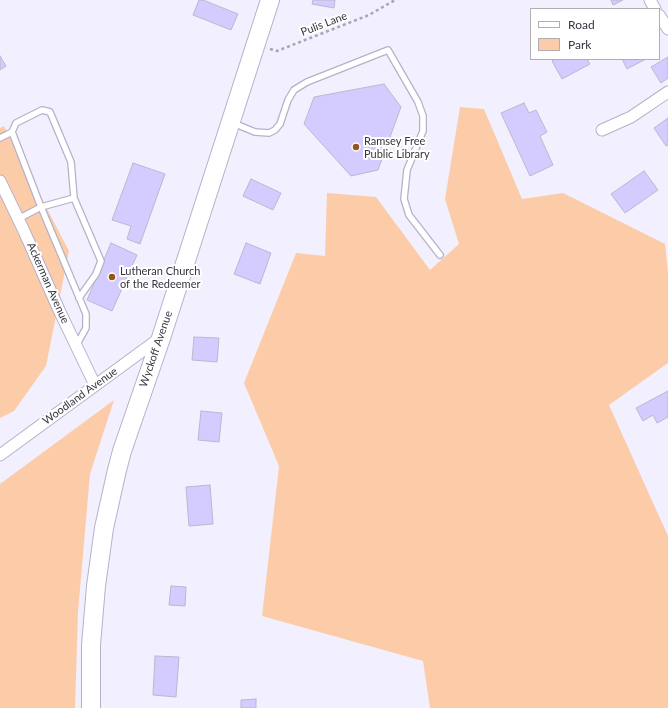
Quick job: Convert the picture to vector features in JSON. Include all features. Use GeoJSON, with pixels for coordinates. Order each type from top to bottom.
{"type":"FeatureCollection","features":[{"type":"Feature","properties":{"kind":"main road","name":"Wyckoff Avenue"},"geometry":{"type":"LineString","coordinates":[[91,708],[91,645],[96,586],[104,528],[122,451],[161,338],[270,0]]}},
{"type":"Feature","properties":{"kind":"street"},"geometry":{"type":"LineString","coordinates":[[660,17],[668,29]]}},
{"type":"Feature","properties":{"kind":"street"},"geometry":{"type":"LineString","coordinates":[[602,130],[631,117],[668,92]]}},
{"type":"Feature","properties":{"kind":"street","name":"Ackerman Avenue"},"geometry":{"type":"LineString","coordinates":[[0,181],[95,385]]}},
{"type":"Feature","properties":{"kind":"street","name":"Woodland Avenue"},"geometry":{"type":"LineString","coordinates":[[0,455],[161,338]]}},
{"type":"Feature","properties":{"kind":"lane"},"geometry":{"type":"LineString","coordinates":[[230,122],[255,132],[269,133],[275,130],[280,124],[288,100],[294,90],[308,82],[388,50],[415,96],[423,116],[423,131],[407,170],[404,199],[409,216],[440,255]]}},
{"type":"Feature","properties":{"kind":"lane"},"geometry":{"type":"LineString","coordinates":[[0,138],[12,132],[16,123],[42,110],[50,112],[72,162],[74,198],[101,261],[96,274],[79,298]]}},
{"type":"Feature","properties":{"kind":"lane"},"geometry":{"type":"LineString","coordinates":[[12,132],[41,207],[86,314],[86,328],[76,346]]}},
{"type":"Feature","properties":{"kind":"lane"},"geometry":{"type":"LineString","coordinates":[[18,219],[41,207],[74,198]]}},
{"type":"Feature","properties":{"kind":"path","name":"Pulis Lane"},"geometry":{"type":"LineString","coordinates":[[256,44],[277,51],[369,15],[395,0]]}},
{"type":"Feature","properties":{"kind":"green space"},"geometry":{"type":"Polygon","coordinates":[[[460,107],[484,109],[522,199],[563,193],[665,244],[668,272],[668,363],[609,405],[668,536],[668,708],[430,708],[423,661],[262,616],[279,466],[244,383],[296,253],[325,256],[327,193],[376,197],[430,270],[459,244],[445,199],[460,107]]]}},
{"type":"Feature","properties":{"kind":"green space"},"geometry":{"type":"Polygon","coordinates":[[[4,126],[69,251],[46,366],[14,411],[0,418],[0,128],[4,126]]]}},
{"type":"Feature","properties":{"kind":"green space"},"geometry":{"type":"Polygon","coordinates":[[[114,400],[90,474],[78,612],[75,708],[0,708],[0,484],[114,400]]]}},
{"type":"Feature","properties":{"kind":"building"},"geometry":{"type":"Polygon","coordinates":[[[199,0],[203,0],[238,14],[231,30],[193,15],[199,0]]]}},
{"type":"Feature","properties":{"kind":"building"},"geometry":{"type":"Polygon","coordinates":[[[313,0],[335,0],[334,8],[312,4],[313,0]]]}},
{"type":"Feature","properties":{"kind":"building"},"geometry":{"type":"Polygon","coordinates":[[[611,0],[623,0],[613,5],[611,0]]]}},
{"type":"Feature","properties":{"kind":"building"},"geometry":{"type":"Polygon","coordinates":[[[0,56],[6,66],[0,70],[0,56]]]}},
{"type":"Feature","properties":{"kind":"building"},"geometry":{"type":"Polygon","coordinates":[[[668,57],[668,78],[661,83],[651,67],[668,57]]]}},
{"type":"Feature","properties":{"kind":"building"},"geometry":{"type":"Polygon","coordinates":[[[588,60],[590,64],[562,79],[552,61],[588,60]]]}},
{"type":"Feature","properties":{"kind":"building"},"geometry":{"type":"Polygon","coordinates":[[[622,60],[644,60],[627,69],[622,60]]]}},
{"type":"Feature","properties":{"kind":"building","name":"Ramsey Free Public Library"},"geometry":{"type":"Polygon","coordinates":[[[384,84],[401,107],[378,170],[351,176],[304,124],[314,97],[384,84]]]}},
{"type":"Feature","properties":{"kind":"building"},"geometry":{"type":"Polygon","coordinates":[[[524,103],[529,113],[536,110],[547,132],[540,136],[553,165],[530,176],[501,113],[524,103]]]}},
{"type":"Feature","properties":{"kind":"building"},"geometry":{"type":"Polygon","coordinates":[[[668,118],[668,145],[666,146],[654,128],[668,118]]]}},
{"type":"Feature","properties":{"kind":"building"},"geometry":{"type":"Polygon","coordinates":[[[133,163],[165,174],[140,244],[127,239],[131,226],[112,220],[133,163]]]}},
{"type":"Feature","properties":{"kind":"building"},"geometry":{"type":"Polygon","coordinates":[[[644,171],[658,190],[625,213],[611,194],[644,171]]]}},
{"type":"Feature","properties":{"kind":"building"},"geometry":{"type":"Polygon","coordinates":[[[251,179],[281,193],[273,210],[243,196],[251,179]]]}},
{"type":"Feature","properties":{"kind":"building","name":"Lutheran Church of the Redeemer"},"geometry":{"type":"Polygon","coordinates":[[[111,243],[137,255],[112,311],[87,300],[111,243]]]}},
{"type":"Feature","properties":{"kind":"building"},"geometry":{"type":"Polygon","coordinates":[[[246,243],[271,253],[260,284],[234,274],[246,243]]]}},
{"type":"Feature","properties":{"kind":"building"},"geometry":{"type":"Polygon","coordinates":[[[194,337],[219,338],[217,362],[192,360],[194,337]]]}},
{"type":"Feature","properties":{"kind":"building"},"geometry":{"type":"Polygon","coordinates":[[[668,391],[668,417],[657,423],[653,415],[643,421],[636,408],[668,391]]]}},
{"type":"Feature","properties":{"kind":"building"},"geometry":{"type":"Polygon","coordinates":[[[201,411],[222,413],[219,442],[198,440],[201,411]]]}},
{"type":"Feature","properties":{"kind":"building"},"geometry":{"type":"Polygon","coordinates":[[[210,485],[213,524],[189,526],[186,487],[210,485]]]}},
{"type":"Feature","properties":{"kind":"building"},"geometry":{"type":"Polygon","coordinates":[[[171,586],[186,587],[185,606],[169,605],[171,586]]]}},
{"type":"Feature","properties":{"kind":"building"},"geometry":{"type":"Polygon","coordinates":[[[155,656],[179,657],[176,697],[153,695],[155,656]]]}},
{"type":"Feature","properties":{"kind":"building"},"geometry":{"type":"Polygon","coordinates":[[[256,699],[256,708],[241,708],[241,700],[256,699]]]}},
{"type":"Feature","properties":{"kind":"place","name":"Ramsey Free Public Library"},"geometry":{"type":"Point","coordinates":[356,147]}},
{"type":"Feature","properties":{"kind":"place","name":"Lutheran Church of the Redeemer"},"geometry":{"type":"Point","coordinates":[112,277]}}]}
